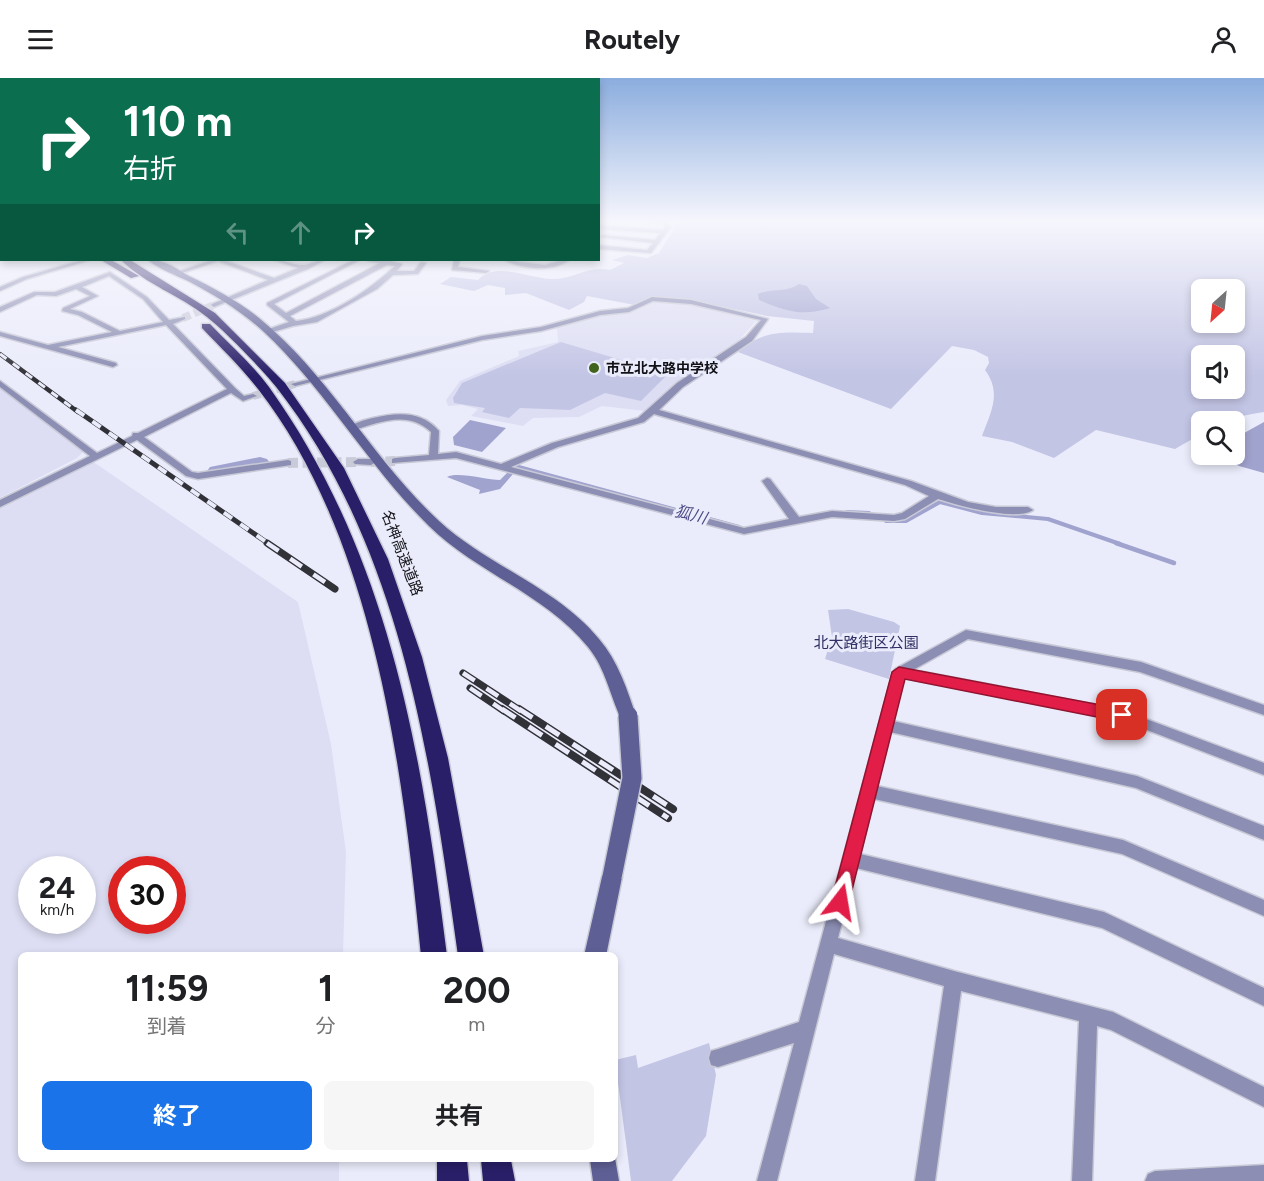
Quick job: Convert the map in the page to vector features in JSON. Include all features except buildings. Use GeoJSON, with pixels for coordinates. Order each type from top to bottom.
{"type":"FeatureCollection","features":[{"type":"Feature","properties":{"kind":"highway"},"geometry":{"type":"LineString","coordinates":[[117,272],[159,290],[196,316],[231,348],[268,393],[308,455],[358,567],[403,728],[434,952]]}},
{"type":"Feature","properties":{"kind":"highway","name":"名神高速道路"},"geometry":{"type":"LineString","coordinates":[[148,272],[198,303],[261,360],[289,393],[326,447],[355,502],[403,628],[430,720],[455,848],[470,952]]}},
{"type":"Feature","properties":{"kind":"highway"},"geometry":{"type":"LineString","coordinates":[[452,1162],[453,1181]]}},
{"type":"Feature","properties":{"kind":"highway"},"geometry":{"type":"LineString","coordinates":[[496,1162],[499,1181]]}},
{"type":"Feature","properties":{"kind":"street"},"geometry":{"type":"LineString","coordinates":[[0,290],[25,278],[44,272]]}},
{"type":"Feature","properties":{"kind":"street"},"geometry":{"type":"LineString","coordinates":[[27,290],[56,294],[76,286],[96,272]]}},
{"type":"Feature","properties":{"kind":"street"},"geometry":{"type":"LineString","coordinates":[[111,272],[145,298],[232,390],[243,399],[253,396]]}},
{"type":"Feature","properties":{"kind":"street"},"geometry":{"type":"LineString","coordinates":[[253,272],[274,280]]}},
{"type":"Feature","properties":{"kind":"street"},"geometry":{"type":"LineString","coordinates":[[220,302],[294,272]]}},
{"type":"Feature","properties":{"kind":"street"},"geometry":{"type":"LineString","coordinates":[[292,324],[269,304],[332,272]]}},
{"type":"Feature","properties":{"kind":"street"},"geometry":{"type":"LineString","coordinates":[[285,316],[367,272]]}},
{"type":"Feature","properties":{"kind":"street"},"geometry":{"type":"LineString","coordinates":[[269,332],[292,324],[315,321],[375,288],[391,273],[416,272]]}},
{"type":"Feature","properties":{"kind":"street"},"geometry":{"type":"LineString","coordinates":[[0,310],[36,293],[90,273]]}},
{"type":"Feature","properties":{"kind":"street"},"geometry":{"type":"LineString","coordinates":[[177,273],[269,332],[407,494],[447,535],[489,564],[540,594],[575,620],[589,635],[612,670],[628,716],[633,758],[632,778],[596,952]]}},
{"type":"Feature","properties":{"kind":"street"},"geometry":{"type":"LineString","coordinates":[[8,285],[17,288]]}},
{"type":"Feature","properties":{"kind":"street"},"geometry":{"type":"LineString","coordinates":[[76,286],[95,296],[64,310],[80,313],[117,332]]}},
{"type":"Feature","properties":{"kind":"street"},"geometry":{"type":"LineString","coordinates":[[295,384],[497,335],[541,329],[600,314],[629,310],[652,299],[691,302],[765,319],[749,339],[680,385],[641,420],[555,445],[502,467]]}},
{"type":"Feature","properties":{"kind":"street"},"geometry":{"type":"LineString","coordinates":[[49,347],[183,318]]}},
{"type":"Feature","properties":{"kind":"street"},"geometry":{"type":"LineString","coordinates":[[0,334],[113,365]]}},
{"type":"Feature","properties":{"kind":"street"},"geometry":{"type":"LineString","coordinates":[[0,383],[95,456]]}},
{"type":"Feature","properties":{"kind":"street"},"geometry":{"type":"LineString","coordinates":[[0,504],[136,435],[232,390]]}},
{"type":"Feature","properties":{"kind":"street"},"geometry":{"type":"LineString","coordinates":[[653,411],[908,483],[935,496],[982,508],[1028,510]]}},
{"type":"Feature","properties":{"kind":"street"},"geometry":{"type":"LineString","coordinates":[[351,428],[381,418],[410,417],[423,420],[435,431],[433,458]]}},
{"type":"Feature","properties":{"kind":"street"},"geometry":{"type":"LineString","coordinates":[[136,435],[189,474],[198,476],[288,463]]}},
{"type":"Feature","properties":{"kind":"street"},"geometry":{"type":"LineString","coordinates":[[395,461],[456,456],[744,531],[761,530],[832,514],[894,518],[905,516],[935,496]]}},
{"type":"Feature","properties":{"kind":"street"},"geometry":{"type":"LineString","coordinates":[[358,462],[371,462]]}},
{"type":"Feature","properties":{"kind":"street"},"geometry":{"type":"LineString","coordinates":[[767,481],[796,521]]}},
{"type":"Feature","properties":{"kind":"street"},"geometry":{"type":"LineString","coordinates":[[767,1181],[899,672],[966,634],[1142,667],[1264,710]]}},
{"type":"Feature","properties":{"kind":"street"},"geometry":{"type":"LineString","coordinates":[[899,672],[1122,715],[1264,769]]}},
{"type":"Feature","properties":{"kind":"street"},"geometry":{"type":"LineString","coordinates":[[885,726],[1137,782],[1264,833]]}},
{"type":"Feature","properties":{"kind":"street"},"geometry":{"type":"LineString","coordinates":[[868,791],[1124,847],[1264,908]]}},
{"type":"Feature","properties":{"kind":"street"},"geometry":{"type":"LineString","coordinates":[[851,859],[1104,920],[1264,997]]}},
{"type":"Feature","properties":{"kind":"street"},"geometry":{"type":"LineString","coordinates":[[829,944],[954,980],[1113,1021],[1264,1097]]}},
{"type":"Feature","properties":{"kind":"street"},"geometry":{"type":"LineString","coordinates":[[925,1181],[954,980]]}},
{"type":"Feature","properties":{"kind":"street"},"geometry":{"type":"LineString","coordinates":[[1083,1181],[1088,1015]]}},
{"type":"Feature","properties":{"kind":"street"},"geometry":{"type":"LineString","coordinates":[[718,1059],[807,1029]]}},
{"type":"Feature","properties":{"kind":"street"},"geometry":{"type":"LineString","coordinates":[[603,1162],[606,1181]]}},
{"type":"Feature","properties":{"kind":"street"},"geometry":{"type":"LineString","coordinates":[[1155,1181],[1264,1175]]}},
{"type":"Feature","properties":{"kind":"shaded area"},"geometry":{"type":"Polygon","coordinates":[[[799,284],[807,286],[816,299],[830,308],[820,311],[794,312],[759,300],[758,294],[789,289],[799,284]]]}},
{"type":"Feature","properties":{"kind":"shaded area","name":"市立北大路中学校"},"geometry":{"type":"Polygon","coordinates":[[[652,300],[688,304],[756,321],[740,339],[673,385],[653,408],[645,411],[602,406],[579,417],[533,418],[523,426],[471,416],[478,409],[462,405],[448,406],[446,400],[460,381],[519,356],[518,351],[558,342],[557,327],[601,314],[631,310],[652,300]]]}},
{"type":"Feature","properties":{"kind":"shaded area"},"geometry":{"type":"Polygon","coordinates":[[[0,386],[83,452],[77,458],[0,498],[0,386]]]}},
{"type":"Feature","properties":{"kind":"shaded area"},"geometry":{"type":"Polygon","coordinates":[[[470,420],[506,428],[482,452],[454,445],[453,437],[470,420]]]}},
{"type":"Feature","properties":{"kind":"shaded area"},"geometry":{"type":"Polygon","coordinates":[[[1264,422],[1264,473],[1237,465],[1245,465],[1245,432],[1264,422]]]}},
{"type":"Feature","properties":{"kind":"shaded area"},"geometry":{"type":"Polygon","coordinates":[[[92,461],[298,602],[331,744],[346,852],[343,952],[18,952],[18,1162],[339,1162],[339,1181],[0,1181],[0,508],[92,461]]]}},
{"type":"Feature","properties":{"kind":"shaded area"},"geometry":{"type":"Polygon","coordinates":[[[508,472],[513,474],[500,489],[479,494],[480,490],[447,477],[465,475],[500,480],[508,472]]]}},
{"type":"Feature","properties":{"kind":"green space"},"geometry":{"type":"Polygon","coordinates":[[[491,272],[515,272],[559,279],[582,272],[1264,272],[1264,412],[1245,415],[1245,411],[1191,411],[1191,440],[1175,449],[1096,430],[1054,458],[1012,442],[982,436],[994,395],[990,378],[985,370],[989,363],[988,357],[974,350],[952,346],[891,409],[738,352],[765,336],[791,332],[813,333],[814,321],[767,316],[696,301],[649,297],[635,305],[587,296],[584,302],[569,310],[526,293],[505,295],[505,288],[488,285],[474,291],[440,284],[451,277],[478,280],[491,272]]]}},
{"type":"Feature","properties":{"kind":"green space"},"geometry":{"type":"Polygon","coordinates":[[[561,342],[668,374],[641,401],[605,393],[570,410],[520,408],[509,418],[482,412],[485,408],[454,403],[453,398],[462,383],[561,342]]]}},
{"type":"Feature","properties":{"kind":"green space","name":"北大路街区公園"},"geometry":{"type":"Polygon","coordinates":[[[848,609],[894,622],[900,626],[889,679],[825,659],[832,637],[828,610],[848,609]]]}},
{"type":"Feature","properties":{"kind":"green space"},"geometry":{"type":"Polygon","coordinates":[[[709,1043],[716,1075],[706,1136],[672,1181],[631,1181],[618,1083],[618,1059],[636,1055],[638,1068],[709,1043]]]}},
{"type":"Feature","properties":{"kind":"waterway","name":"狐川"},"geometry":{"type":"LineString","coordinates":[[217,471],[260,463]]}},
{"type":"Feature","properties":{"kind":"waterway","name":"狐川"},"geometry":{"type":"LineString","coordinates":[[515,466],[739,527]]}},
{"type":"Feature","properties":{"kind":"waterway","name":"狐川"},"geometry":{"type":"LineString","coordinates":[[886,521],[906,521],[940,502],[982,513],[1048,519],[1120,544]]}},
{"type":"Feature","properties":{"kind":"waterway","name":"狐川"},"geometry":{"type":"LineString","coordinates":[[847,512],[869,513]]}},
{"type":"Feature","properties":{"kind":"waterway","name":"狐川"},"geometry":{"type":"LineString","coordinates":[[1116,543],[1174,563]]}},
{"type":"Feature","properties":{"kind":"tunnel"},"geometry":{"type":"LineString","coordinates":[[183,318],[214,305],[211,306]]}},
{"type":"Feature","properties":{"kind":"tunnel"},"geometry":{"type":"LineString","coordinates":[[253,396],[295,384]]}},
{"type":"Feature","properties":{"kind":"tunnel"},"geometry":{"type":"LineString","coordinates":[[371,462],[395,461]]}},
{"type":"Feature","properties":{"kind":"tunnel"},"geometry":{"type":"LineString","coordinates":[[288,463],[358,462]]}},
{"type":"Feature","properties":{"kind":"railway"},"geometry":{"type":"LineString","coordinates":[[0,354],[78,412]]}},
{"type":"Feature","properties":{"kind":"railway"},"geometry":{"type":"LineString","coordinates":[[76,410],[269,544]]}},
{"type":"Feature","properties":{"kind":"railway"},"geometry":{"type":"LineString","coordinates":[[267,543],[335,589]]}},
{"type":"Feature","properties":{"kind":"railway"},"geometry":{"type":"LineString","coordinates":[[463,673],[521,711]]}},
{"type":"Feature","properties":{"kind":"railway"},"geometry":{"type":"LineString","coordinates":[[470,688],[504,711]]}},
{"type":"Feature","properties":{"kind":"railway"},"geometry":{"type":"LineString","coordinates":[[502,709],[668,818]]}},
{"type":"Feature","properties":{"kind":"railway"},"geometry":{"type":"LineString","coordinates":[[519,709],[673,809]]}},
{"type":"Feature","properties":{"kind":"place","name":"市立北大路中学校"},"geometry":{"type":"Point","coordinates":[594,368]}},
{"type":"Feature","properties":{"kind":"route"},"geometry":{"type":"LineString","coordinates":[[840,902],[899,672],[1122,715]]}}]}
